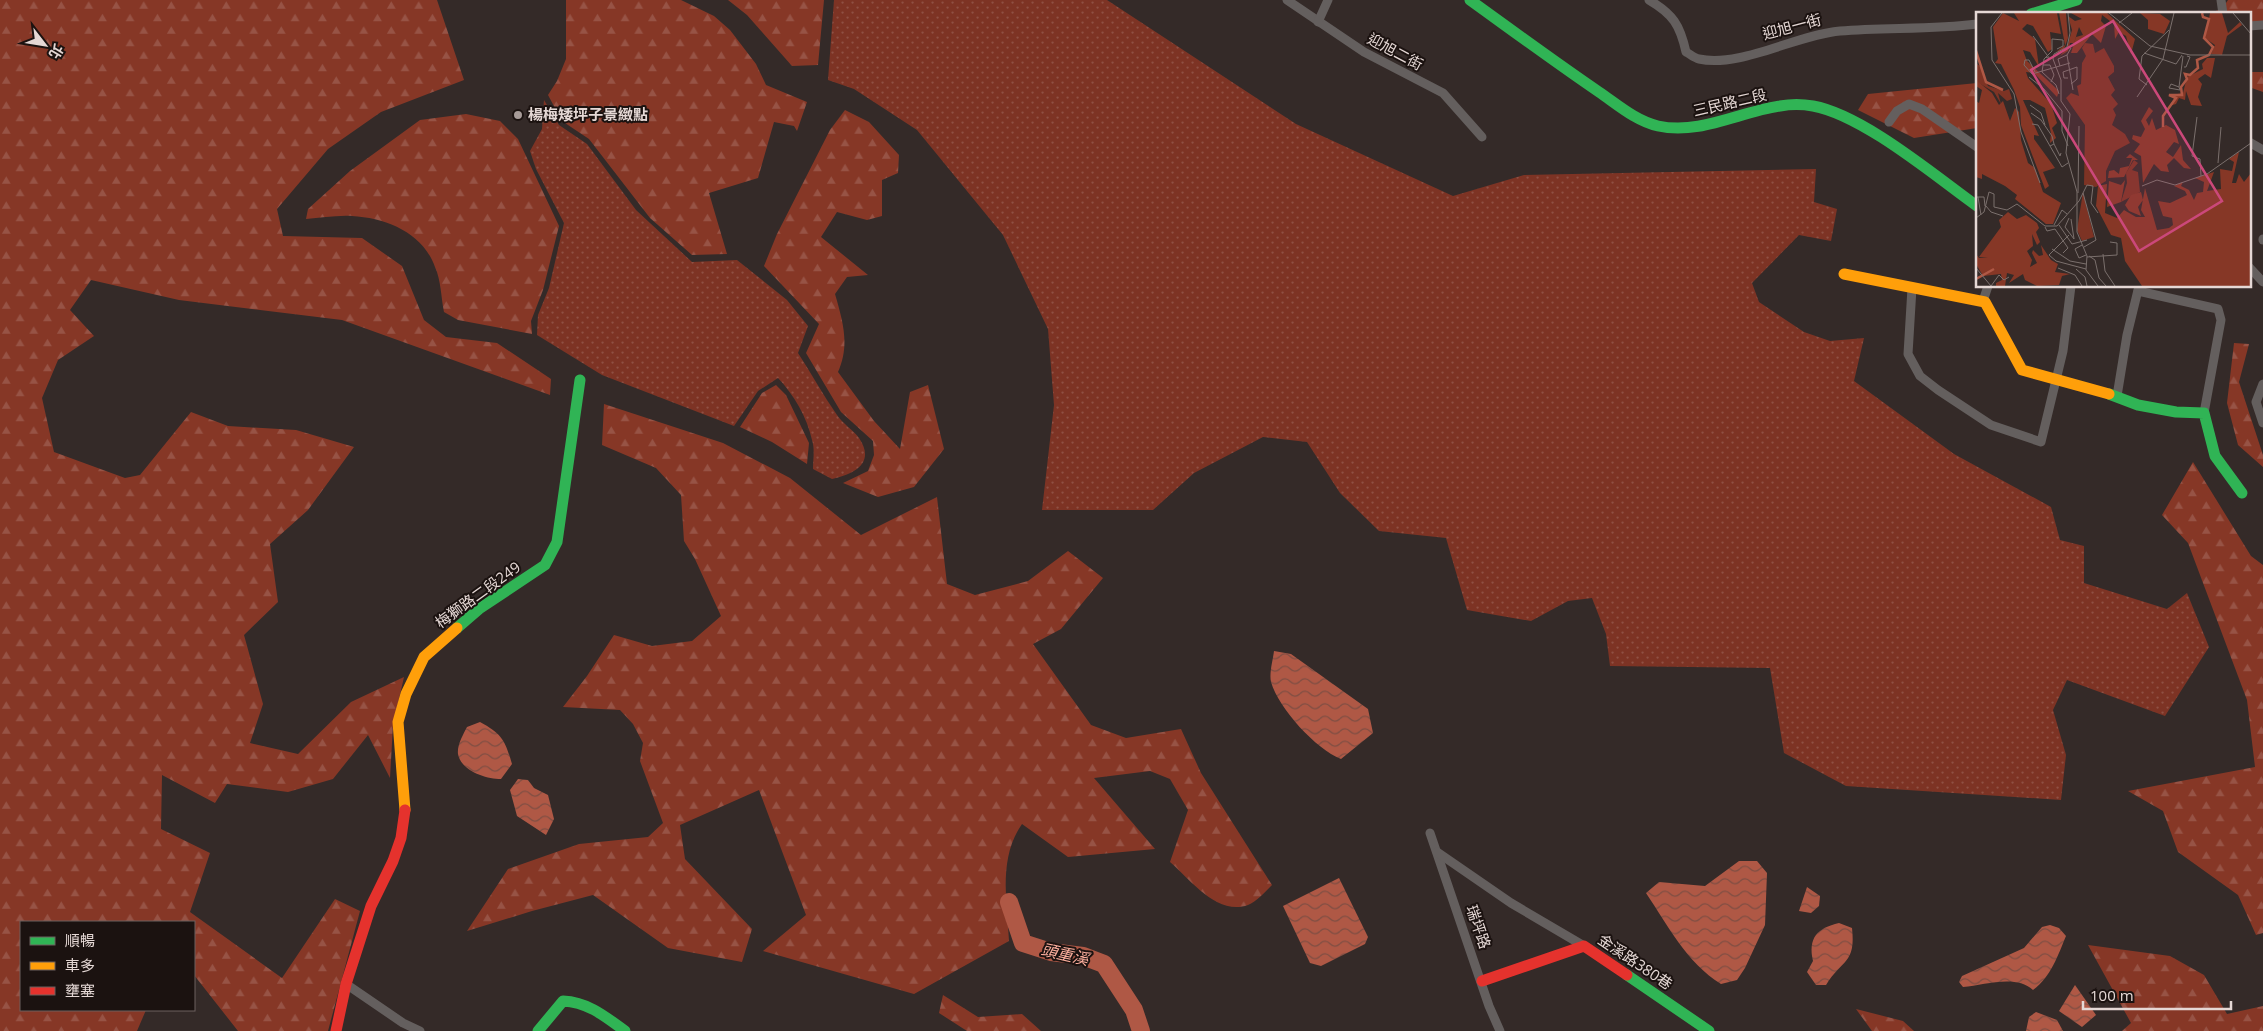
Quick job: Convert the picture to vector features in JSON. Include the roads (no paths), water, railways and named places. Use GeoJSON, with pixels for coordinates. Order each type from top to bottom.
{"type":"FeatureCollection","features":[{"type":"Feature","properties":{"kind":"street","name":"迎旭二街"},"geometry":{"type":"LineString","coordinates":[[1288,0],[1364,52],[1443,93],[1482,137]]}},
{"type":"Feature","properties":{"kind":"street"},"geometry":{"type":"LineString","coordinates":[[1318,22],[1328,0]]}},
{"type":"Feature","properties":{"kind":"street","name":"三民路二段"},"geometry":{"type":"LineString","coordinates":[[1470,0],[1566,70],[1641,120],[1665,127],[1694,128],[1795,104],[1817,106],[1862,126],[1976,205]]}},
{"type":"Feature","properties":{"kind":"street","name":"迎旭一街"},"geometry":{"type":"LineString","coordinates":[[1649,0],[1667,11],[1682,36],[1686,52],[1698,59],[1737,59],[1799,40],[1839,31],[1948,28],[1976,24]]}},
{"type":"Feature","properties":{"kind":"street"},"geometry":{"type":"LineString","coordinates":[[2038,12],[2077,0]]}},
{"type":"Feature","properties":{"kind":"street"},"geometry":{"type":"LineString","coordinates":[[2250,26],[2263,25]]}},
{"type":"Feature","properties":{"kind":"street"},"geometry":{"type":"LineString","coordinates":[[1889,122],[1897,111],[1909,104],[1922,109],[1976,146]]}},
{"type":"Feature","properties":{"kind":"street"},"geometry":{"type":"LineString","coordinates":[[2250,143],[2263,150]]}},
{"type":"Feature","properties":{"kind":"street"},"geometry":{"type":"LineString","coordinates":[[2250,267],[2263,282]]}},
{"type":"Feature","properties":{"kind":"street"},"geometry":{"type":"LineString","coordinates":[[1844,274],[1912,288],[1950,293],[1985,302],[2022,370],[2147,406],[2176,412],[2204,413]]}},
{"type":"Feature","properties":{"kind":"street"},"geometry":{"type":"LineString","coordinates":[[1912,288],[1908,354],[1920,376],[1938,390],[1991,424],[2042,442],[2063,351],[2071,288]]}},
{"type":"Feature","properties":{"kind":"street"},"geometry":{"type":"LineString","coordinates":[[1983,301],[1987,288]]}},
{"type":"Feature","properties":{"kind":"street"},"geometry":{"type":"LineString","coordinates":[[2117,396],[2127,335],[2139,289],[2218,309],[2221,320],[2204,413],[2215,456],[2242,493]]}},
{"type":"Feature","properties":{"kind":"street","name":"梅獅路二段249"},"geometry":{"type":"LineString","coordinates":[[336,1031],[346,984],[374,899],[393,861],[401,838],[405,808],[398,722],[406,694],[424,657],[479,609],[545,565],[553,552],[558,542],[580,380]]}},
{"type":"Feature","properties":{"kind":"street"},"geometry":{"type":"LineString","coordinates":[[2263,384],[2256,402],[2263,423]]}},
{"type":"Feature","properties":{"kind":"street","name":"瑞坪路"},"geometry":{"type":"LineString","coordinates":[[1430,832],[1489,1006],[1500,1031]]}},
{"type":"Feature","properties":{"kind":"street"},"geometry":{"type":"LineString","coordinates":[[1436,851],[1511,903],[1584,946]]}},
{"type":"Feature","properties":{"kind":"street","name":"金溪路380巷"},"geometry":{"type":"LineString","coordinates":[[1482,981],[1584,946],[1709,1031]]}},
{"type":"Feature","properties":{"kind":"street"},"geometry":{"type":"LineString","coordinates":[[346,984],[403,1023],[420,1031]]}},
{"type":"Feature","properties":{"kind":"street"},"geometry":{"type":"LineString","coordinates":[[538,1031],[563,1001],[574,1000],[586,1005],[625,1031]]}},
{"type":"Feature","properties":{"kind":"water"},"geometry":{"type":"Polygon","coordinates":[[[1274,651],[1291,654],[1368,709],[1373,733],[1341,759],[1321,747],[1290,716],[1275,693],[1271,682],[1274,651]]]}},
{"type":"Feature","properties":{"kind":"water"},"geometry":{"type":"Polygon","coordinates":[[[480,722],[498,734],[505,743],[512,764],[501,779],[475,773],[460,760],[458,747],[467,727],[480,722]]]}},
{"type":"Feature","properties":{"kind":"water"},"geometry":{"type":"Polygon","coordinates":[[[518,779],[528,780],[534,788],[548,795],[554,819],[546,835],[517,816],[510,790],[518,779]]]}},
{"type":"Feature","properties":{"kind":"water"},"geometry":{"type":"Polygon","coordinates":[[[1739,861],[1757,861],[1767,873],[1765,925],[1745,968],[1737,980],[1721,984],[1688,955],[1646,893],[1659,882],[1705,886],[1739,861]]]}},
{"type":"Feature","properties":{"kind":"water"},"geometry":{"type":"Polygon","coordinates":[[[1339,878],[1368,937],[1365,944],[1321,966],[1310,963],[1283,906],[1339,878]]]}},
{"type":"Feature","properties":{"kind":"water"},"geometry":{"type":"Polygon","coordinates":[[[1807,887],[1820,896],[1819,906],[1811,913],[1799,911],[1807,887]]]}},
{"type":"Feature","properties":{"kind":"water"},"geometry":{"type":"Polygon","coordinates":[[[1839,923],[1852,928],[1853,940],[1850,955],[1826,985],[1816,985],[1807,972],[1813,961],[1813,940],[1820,931],[1839,923]]]}},
{"type":"Feature","properties":{"kind":"water"},"geometry":{"type":"Polygon","coordinates":[[[2050,925],[2059,928],[2066,936],[2057,958],[2045,979],[2033,990],[2018,982],[2009,981],[1963,987],[1959,982],[1962,976],[2024,948],[2042,927],[2050,925]]]}},
{"type":"Feature","properties":{"kind":"water"},"geometry":{"type":"Polygon","coordinates":[[[2075,985],[2096,1015],[2082,1027],[2059,1011],[2075,985]]]}},
{"type":"Feature","properties":{"kind":"water"},"geometry":{"type":"Polygon","coordinates":[[[2036,1012],[2057,1020],[2063,1031],[2026,1031],[2029,1017],[2036,1012]]]}},
{"type":"Feature","properties":{"kind":"waterway","name":"頭重溪"},"geometry":{"type":"LineString","coordinates":[[1009,902],[1023,943],[1051,952],[1083,956],[1104,964],[1134,1010],[1141,1031]]}},
{"type":"Feature","properties":{"kind":"place","name":"楊梅矮坪子景緻點"},"geometry":{"type":"Point","coordinates":[518,115]}}]}
